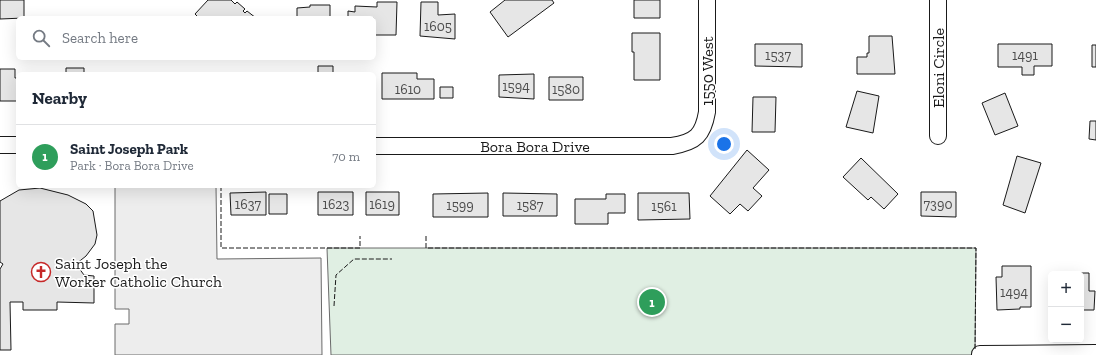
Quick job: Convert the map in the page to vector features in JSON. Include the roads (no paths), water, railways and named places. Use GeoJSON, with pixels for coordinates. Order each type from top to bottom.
{"type":"FeatureCollection","features":[{"type":"Feature","properties":{"kind":"street","name":"1550 West"},"geometry":{"type":"LineString","coordinates":[[694,138],[704,128],[707,112],[707,0]]}},
{"type":"Feature","properties":{"kind":"street","name":"Eloni Circle"},"geometry":{"type":"LineString","coordinates":[[938,0],[938,136]]}},
{"type":"Feature","properties":{"kind":"street","name":"Bora Bora Drive"},"geometry":{"type":"LineString","coordinates":[[376,146],[672,146],[684,144],[694,138]]}},
{"type":"Feature","properties":{"kind":"street"},"geometry":{"type":"LineString","coordinates":[[0,145],[16,145]]}},
{"type":"Feature","properties":{"kind":"street"},"geometry":{"type":"LineString","coordinates":[[980,354],[1087,354]]}},
{"type":"Feature","properties":{"kind":"place","name":"Saint Joseph the Worker Catholic Church"},"geometry":{"type":"Point","coordinates":[41,272]}},
{"type":"Feature","properties":{"kind":"place","name":"Saint Joseph Park"},"geometry":{"type":"Point","coordinates":[652,302]}}]}
